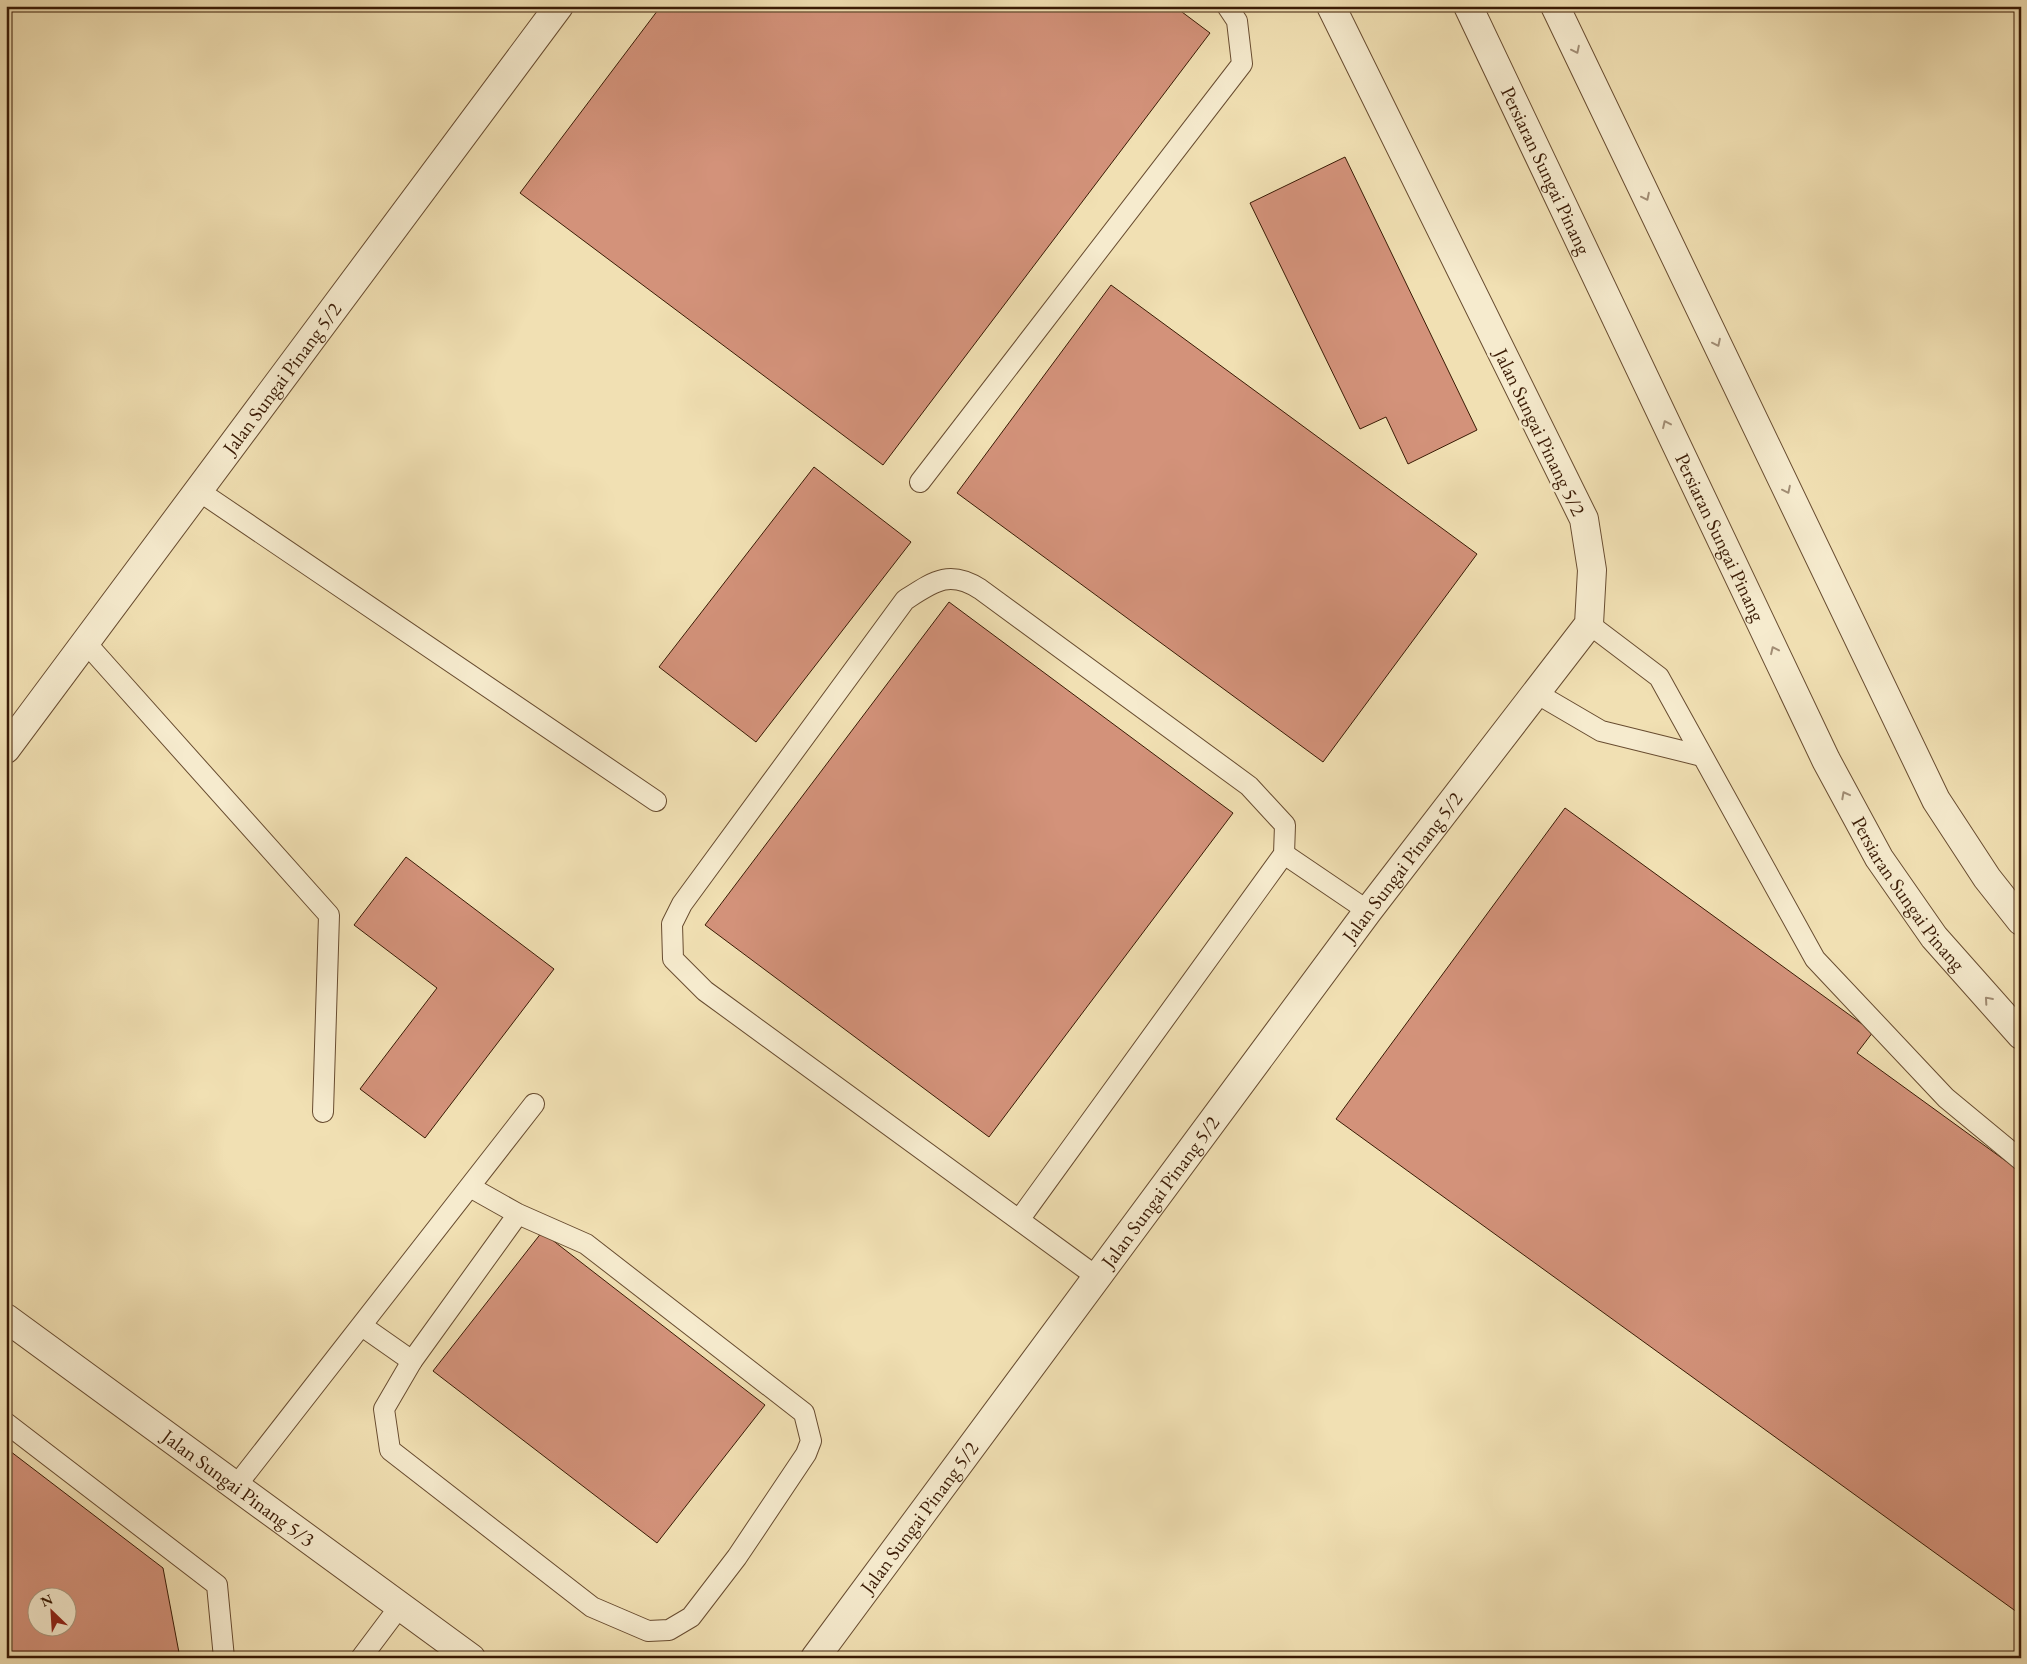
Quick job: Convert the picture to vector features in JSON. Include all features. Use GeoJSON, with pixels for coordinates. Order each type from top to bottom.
{"type":"FeatureCollection","features":[{"type":"Feature","properties":{"kind":"street","name":"Jalan Sungai Pinang 5/2"},"geometry":{"type":"LineString","coordinates":[[6,749],[559,6]]}},
{"type":"Feature","properties":{"kind":"street","name":"Jalan Sungai Pinang 5/2"},"geometry":{"type":"LineString","coordinates":[[815,1658],[1368,911],[1589,624],[1592,570],[1584,519],[1330,6]]}},
{"type":"Feature","properties":{"kind":"street","name":"Persiaran Sungai Pinang"},"geometry":{"type":"LineString","coordinates":[[1468,6],[1826,760],[1879,858],[1934,938],[2021,1036]]}},
{"type":"Feature","properties":{"kind":"street"},"geometry":{"type":"LineString","coordinates":[[1555,6],[1936,800],[1987,878],[2021,921]]}},
{"type":"Feature","properties":{"kind":"street","name":"Jalan Sungai Pinang 5/3"},"geometry":{"type":"LineString","coordinates":[[6,1318],[471,1658]]}},
{"type":"Feature","properties":{"kind":"lane"},"geometry":{"type":"LineString","coordinates":[[920,482],[1242,64],[1237,21],[1228,6]]}},
{"type":"Feature","properties":{"kind":"lane"},"geometry":{"type":"LineString","coordinates":[[198,491],[656,801]]}},
{"type":"Feature","properties":{"kind":"lane"},"geometry":{"type":"LineString","coordinates":[[1019,1220],[1284,854],[1285,825],[1249,786],[980,589],[965,579],[937,580],[905,600],[682,904],[672,924],[673,959],[705,990],[1019,1220],[1097,1277]]}},
{"type":"Feature","properties":{"kind":"lane"},"geometry":{"type":"LineString","coordinates":[[1589,624],[1658,677],[1815,959],[1946,1098],[2021,1160]]}},
{"type":"Feature","properties":{"kind":"lane"},"geometry":{"type":"LineString","coordinates":[[86,643],[329,915],[323,1112]]}},
{"type":"Feature","properties":{"kind":"lane"},"geometry":{"type":"LineString","coordinates":[[1536,693],[1601,731],[1702,756]]}},
{"type":"Feature","properties":{"kind":"lane"},"geometry":{"type":"LineString","coordinates":[[1284,854],[1368,911]]}},
{"type":"Feature","properties":{"kind":"lane"},"geometry":{"type":"LineString","coordinates":[[236,1486],[534,1104]]}},
{"type":"Feature","properties":{"kind":"lane"},"geometry":{"type":"LineString","coordinates":[[470,1186],[518,1214],[586,1244],[804,1413],[811,1441],[806,1454],[737,1557],[691,1617],[669,1630],[648,1631],[592,1607],[390,1450],[384,1409],[412,1360],[518,1214]]}},
{"type":"Feature","properties":{"kind":"lane"},"geometry":{"type":"LineString","coordinates":[[362,1326],[412,1360]]}},
{"type":"Feature","properties":{"kind":"lane"},"geometry":{"type":"LineString","coordinates":[[6,1423],[217,1585],[224,1658]]}},
{"type":"Feature","properties":{"kind":"lane"},"geometry":{"type":"LineString","coordinates":[[361,1658],[400,1606]]}},
{"type":"Feature","properties":{"kind":"building"},"geometry":{"type":"Polygon","coordinates":[[[661,6],[1174,6],[1210,33],[883,465],[520,193],[661,6]]]}},
{"type":"Feature","properties":{"kind":"building"},"geometry":{"type":"Polygon","coordinates":[[[1345,157],[1477,430],[1408,464],[1386,417],[1360,429],[1250,203],[1345,157]]]}},
{"type":"Feature","properties":{"kind":"building"},"geometry":{"type":"Polygon","coordinates":[[[1111,285],[1477,554],[1323,762],[957,493],[1111,285]]]}},
{"type":"Feature","properties":{"kind":"building"},"geometry":{"type":"Polygon","coordinates":[[[814,467],[911,542],[756,742],[659,667],[814,467]]]}},
{"type":"Feature","properties":{"kind":"building"},"geometry":{"type":"Polygon","coordinates":[[[949,602],[1233,813],[989,1137],[705,925],[949,602]]]}},
{"type":"Feature","properties":{"kind":"building"},"geometry":{"type":"Polygon","coordinates":[[[1565,808],[1873,1032],[1857,1053],[2021,1172],[2021,1615],[1336,1119],[1565,808]]]}},
{"type":"Feature","properties":{"kind":"building"},"geometry":{"type":"Polygon","coordinates":[[[406,857],[554,969],[425,1138],[360,1089],[437,988],[354,925],[406,857]]]}},
{"type":"Feature","properties":{"kind":"building"},"geometry":{"type":"Polygon","coordinates":[[[542,1232],[765,1405],[657,1543],[433,1371],[542,1232]]]}},
{"type":"Feature","properties":{"kind":"building"},"geometry":{"type":"Polygon","coordinates":[[[6,1448],[163,1568],[180,1658],[6,1658],[6,1448]]]}}]}
